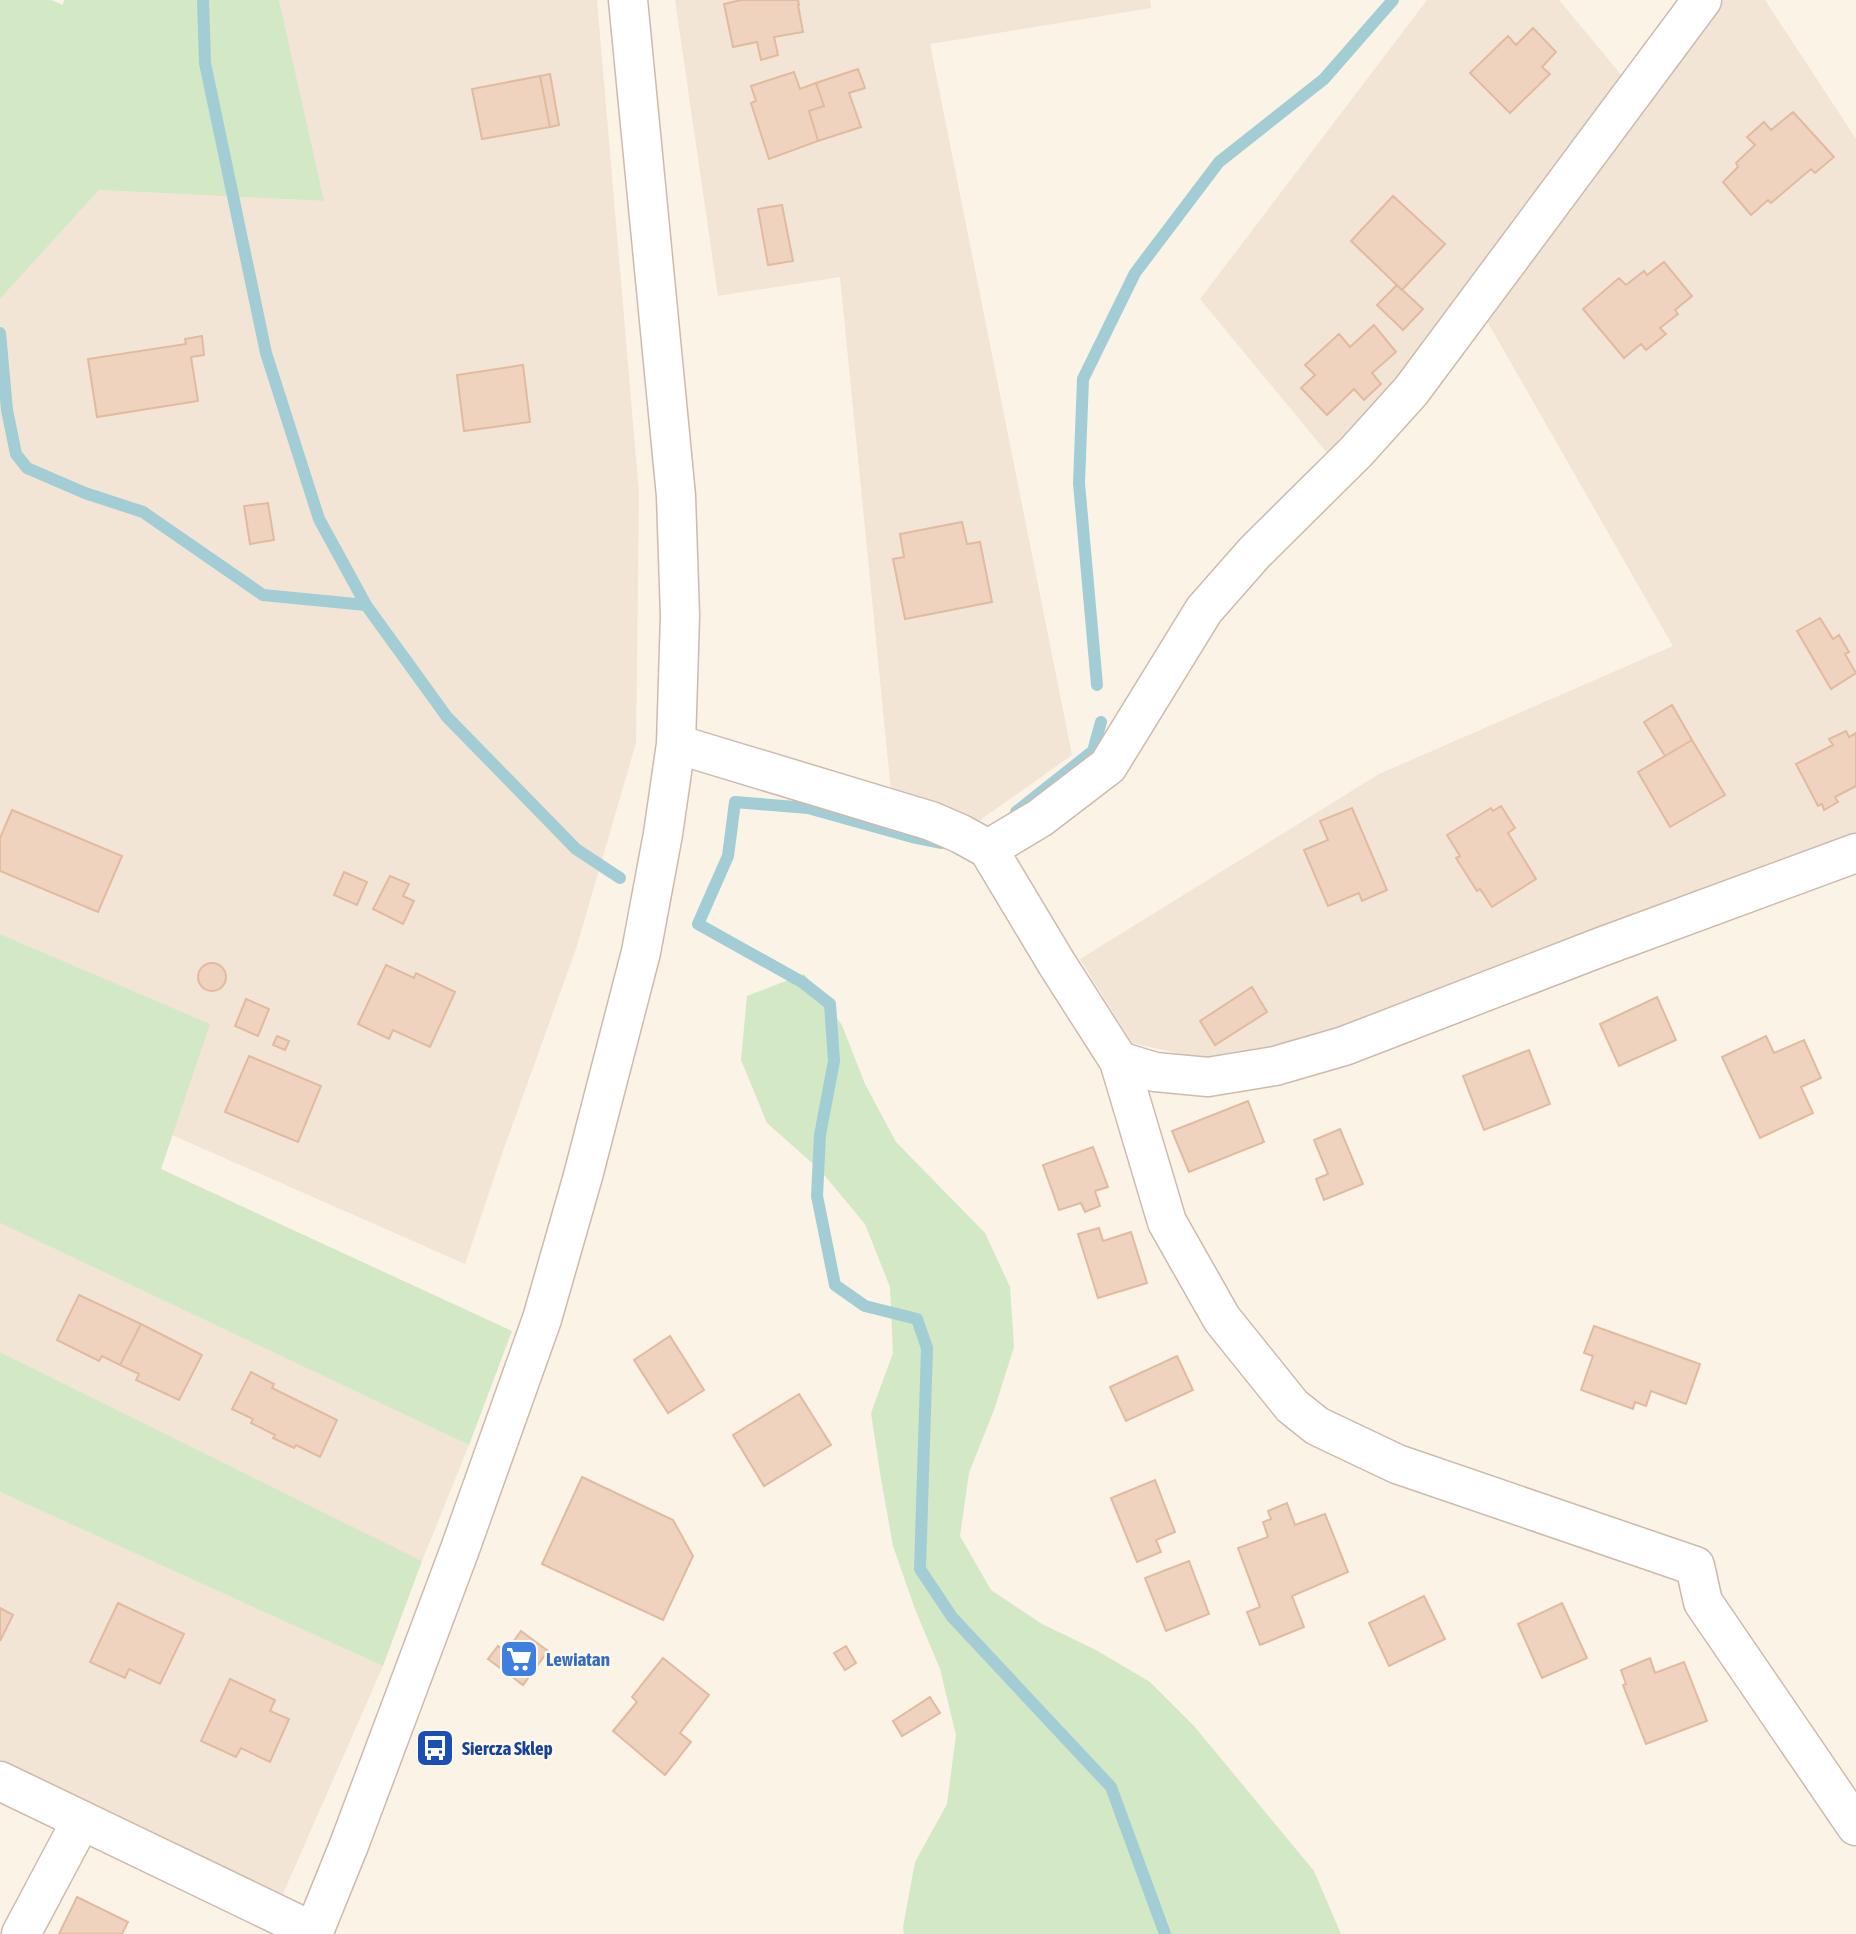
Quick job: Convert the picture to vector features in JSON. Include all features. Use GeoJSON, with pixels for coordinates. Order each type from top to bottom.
{"type":"FeatureCollection","features":[{"type":"Feature","properties":{"kind":"street"},"geometry":{"type":"LineString","coordinates":[[0,1782],[313,1933],[354,1832],[460,1549],[542,1319],[583,1176],[641,952],[663,834],[676,744],[680,616],[676,496],[628,0]]}},
{"type":"Feature","properties":{"kind":"street"},"geometry":{"type":"LineString","coordinates":[[988,849],[1040,818],[1108,766],[1204,610],[1255,552],[1356,452],[1411,391],[1702,0]]}},
{"type":"Feature","properties":{"kind":"street"},"geometry":{"type":"LineString","coordinates":[[676,744],[931,821],[988,849],[1119,1061],[1167,1222],[1222,1319],[1293,1406],[1317,1426],[1398,1464],[1695,1566],[1703,1602],[1856,1826]]}},
{"type":"Feature","properties":{"kind":"street"},"geometry":{"type":"LineString","coordinates":[[1119,1061],[1155,1072],[1209,1077],[1275,1066],[1344,1046],[1856,853]]}},
{"type":"Feature","properties":{"kind":"street"},"geometry":{"type":"LineString","coordinates":[[21,1934],[81,1821]]}},
{"type":"Feature","properties":{"kind":"shaded area"},"geometry":{"type":"Polygon","coordinates":[[[279,0],[597,0],[639,493],[636,743],[576,949],[465,1264],[172,1135],[209,1024],[0,934],[0,299],[99,190],[323,201],[279,0]]]}},
{"type":"Feature","properties":{"kind":"shaded area"},"geometry":{"type":"Polygon","coordinates":[[[675,0],[1150,0],[1151,8],[930,44],[1072,755],[976,823],[891,791],[840,277],[718,296],[675,0]]]}},
{"type":"Feature","properties":{"kind":"shaded area"},"geometry":{"type":"Polygon","coordinates":[[[1427,0],[1559,0],[1622,76],[1680,0],[1765,0],[1856,139],[1856,838],[1366,1024],[1208,1060],[1132,1043],[1080,959],[1379,774],[1673,646],[1472,295],[1332,459],[1200,299],[1427,0]]]}},
{"type":"Feature","properties":{"kind":"shaded area"},"geometry":{"type":"Polygon","coordinates":[[[0,1223],[469,1445],[422,1561],[0,1352],[0,1223]]]}},
{"type":"Feature","properties":{"kind":"shaded area"},"geometry":{"type":"Polygon","coordinates":[[[0,1492],[383,1666],[282,1896],[0,1764],[0,1492]]]}},
{"type":"Feature","properties":{"kind":"green space"},"geometry":{"type":"Polygon","coordinates":[[[0,0],[51,0],[63,5],[64,0],[279,0],[324,201],[99,190],[0,299],[0,0]]]}},
{"type":"Feature","properties":{"kind":"green space"},"geometry":{"type":"Polygon","coordinates":[[[0,934],[210,1024],[161,1169],[512,1331],[469,1445],[0,1223],[0,934]]]}},
{"type":"Feature","properties":{"kind":"green space"},"geometry":{"type":"Polygon","coordinates":[[[804,974],[842,1025],[865,1084],[896,1142],[985,1233],[1010,1287],[1014,1347],[994,1410],[969,1473],[960,1536],[991,1590],[1042,1624],[1096,1650],[1150,1682],[1194,1726],[1314,1871],[1341,1934],[904,1934],[915,1862],[947,1804],[956,1735],[940,1669],[893,1546],[871,1413],[893,1353],[890,1287],[865,1224],[820,1170],[767,1123],[741,1060],[747,996],[804,974]]]}},
{"type":"Feature","properties":{"kind":"green space"},"geometry":{"type":"Polygon","coordinates":[[[0,1352],[422,1561],[383,1666],[0,1492],[0,1352]]]}},
{"type":"Feature","properties":{"kind":"building"},"geometry":{"type":"Polygon","coordinates":[[[741,0],[798,0],[803,32],[774,37],[778,55],[761,60],[757,42],[733,47],[724,4],[741,0]]]}},
{"type":"Feature","properties":{"kind":"building"},"geometry":{"type":"Polygon","coordinates":[[[1533,28],[1556,52],[1542,67],[1550,74],[1510,113],[1470,73],[1508,36],[1516,45],[1533,28]]]}},
{"type":"Feature","properties":{"kind":"building"},"geometry":{"type":"Polygon","coordinates":[[[858,69],[865,88],[849,93],[861,127],[818,141],[809,111],[824,106],[816,83],[858,69]]]}},
{"type":"Feature","properties":{"kind":"building"},"geometry":{"type":"Polygon","coordinates":[[[794,72],[800,89],[816,83],[824,106],[809,111],[818,141],[769,159],[751,103],[756,101],[751,86],[794,72]]]}},
{"type":"Feature","properties":{"kind":"building"},"geometry":{"type":"Polygon","coordinates":[[[550,74],[559,125],[550,127],[540,76],[550,74]]]}},
{"type":"Feature","properties":{"kind":"building"},"geometry":{"type":"Polygon","coordinates":[[[540,76],[550,127],[482,139],[472,89],[540,76]]]}},
{"type":"Feature","properties":{"kind":"building"},"geometry":{"type":"Polygon","coordinates":[[[1793,112],[1834,157],[1815,173],[1811,169],[1771,203],[1768,200],[1751,215],[1723,182],[1738,167],[1736,163],[1755,145],[1747,137],[1764,122],[1771,130],[1793,112]]]}},
{"type":"Feature","properties":{"kind":"building"},"geometry":{"type":"Polygon","coordinates":[[[1393,196],[1445,244],[1402,290],[1351,241],[1393,196]]]}},
{"type":"Feature","properties":{"kind":"building"},"geometry":{"type":"Polygon","coordinates":[[[782,205],[793,261],[768,265],[758,209],[782,205]]]}},
{"type":"Feature","properties":{"kind":"building"},"geometry":{"type":"Polygon","coordinates":[[[1664,262],[1692,296],[1675,310],[1678,314],[1660,328],[1666,334],[1646,350],[1641,344],[1624,358],[1583,309],[1619,278],[1626,285],[1644,271],[1647,275],[1664,262]]]}},
{"type":"Feature","properties":{"kind":"building"},"geometry":{"type":"Polygon","coordinates":[[[1397,285],[1423,309],[1403,330],[1377,305],[1397,285]]]}},
{"type":"Feature","properties":{"kind":"building"},"geometry":{"type":"Polygon","coordinates":[[[1374,325],[1396,352],[1372,373],[1381,384],[1364,400],[1354,389],[1327,415],[1301,388],[1315,375],[1305,365],[1339,334],[1350,347],[1374,325]]]}},
{"type":"Feature","properties":{"kind":"building"},"geometry":{"type":"Polygon","coordinates":[[[202,336],[204,355],[191,357],[198,401],[97,417],[88,359],[186,344],[185,339],[202,336]]]}},
{"type":"Feature","properties":{"kind":"building"},"geometry":{"type":"Polygon","coordinates":[[[523,365],[530,422],[464,431],[457,375],[523,365]]]}},
{"type":"Feature","properties":{"kind":"building"},"geometry":{"type":"Polygon","coordinates":[[[268,503],[274,540],[250,544],[244,506],[268,503]]]}},
{"type":"Feature","properties":{"kind":"building"},"geometry":{"type":"Polygon","coordinates":[[[962,522],[967,544],[980,542],[992,602],[905,619],[893,559],[904,557],[900,534],[962,522]]]}},
{"type":"Feature","properties":{"kind":"building"},"geometry":{"type":"Polygon","coordinates":[[[1820,618],[1833,639],[1839,635],[1849,652],[1845,654],[1856,673],[1831,689],[1797,631],[1820,618]]]}},
{"type":"Feature","properties":{"kind":"building"},"geometry":{"type":"Polygon","coordinates":[[[1672,705],[1692,740],[1665,756],[1644,722],[1672,705]]]}},
{"type":"Feature","properties":{"kind":"building"},"geometry":{"type":"Polygon","coordinates":[[[1846,731],[1849,737],[1856,733],[1856,786],[1835,797],[1838,802],[1824,810],[1822,804],[1818,806],[1796,764],[1833,745],[1829,739],[1846,731]]]}},
{"type":"Feature","properties":{"kind":"building"},"geometry":{"type":"Polygon","coordinates":[[[1692,740],[1725,795],[1670,827],[1638,772],[1692,740]]]}},
{"type":"Feature","properties":{"kind":"building"},"geometry":{"type":"Polygon","coordinates":[[[1501,806],[1515,828],[1508,833],[1536,879],[1492,907],[1480,889],[1477,891],[1456,858],[1460,856],[1447,835],[1491,808],[1493,811],[1501,806]]]}},
{"type":"Feature","properties":{"kind":"building"},"geometry":{"type":"Polygon","coordinates":[[[1352,808],[1387,890],[1362,901],[1359,893],[1328,906],[1304,850],[1328,840],[1320,821],[1352,808]]]}},
{"type":"Feature","properties":{"kind":"building"},"geometry":{"type":"Polygon","coordinates":[[[12,810],[122,856],[98,912],[0,871],[0,838],[12,810]]]}},
{"type":"Feature","properties":{"kind":"building"},"geometry":{"type":"Polygon","coordinates":[[[344,872],[367,882],[357,905],[334,895],[344,872]]]}},
{"type":"Feature","properties":{"kind":"building"},"geometry":{"type":"Polygon","coordinates":[[[390,876],[409,884],[403,896],[414,901],[403,924],[373,909],[390,876]]]}},
{"type":"Feature","properties":{"kind":"building"},"geometry":{"type":"Polygon","coordinates":[[[212,963],[222,967],[226,977],[222,987],[212,991],[202,987],[198,977],[202,967],[212,963]]]}},
{"type":"Feature","properties":{"kind":"building"},"geometry":{"type":"Polygon","coordinates":[[[386,965],[414,978],[416,973],[455,992],[430,1047],[393,1030],[389,1039],[358,1024],[386,965]]]}},
{"type":"Feature","properties":{"kind":"building"},"geometry":{"type":"Polygon","coordinates":[[[1252,987],[1267,1012],[1215,1045],[1200,1021],[1252,987]]]}},
{"type":"Feature","properties":{"kind":"building"},"geometry":{"type":"Polygon","coordinates":[[[1657,997],[1676,1040],[1619,1066],[1600,1024],[1657,997]]]}},
{"type":"Feature","properties":{"kind":"building"},"geometry":{"type":"Polygon","coordinates":[[[246,999],[269,1009],[258,1036],[235,1026],[246,999]]]}},
{"type":"Feature","properties":{"kind":"building"},"geometry":{"type":"Polygon","coordinates":[[[277,1036],[289,1041],[285,1050],[273,1045],[277,1036]]]}},
{"type":"Feature","properties":{"kind":"building"},"geometry":{"type":"Polygon","coordinates":[[[1766,1036],[1774,1053],[1804,1040],[1821,1078],[1801,1087],[1813,1113],[1760,1138],[1722,1057],[1766,1036]]]}},
{"type":"Feature","properties":{"kind":"building"},"geometry":{"type":"Polygon","coordinates":[[[1529,1050],[1550,1104],[1484,1130],[1463,1076],[1529,1050]]]}},
{"type":"Feature","properties":{"kind":"building"},"geometry":{"type":"Polygon","coordinates":[[[249,1056],[321,1086],[298,1142],[225,1112],[249,1056]]]}},
{"type":"Feature","properties":{"kind":"building"},"geometry":{"type":"Polygon","coordinates":[[[1248,1101],[1264,1142],[1189,1172],[1172,1131],[1248,1101]]]}},
{"type":"Feature","properties":{"kind":"building"},"geometry":{"type":"Polygon","coordinates":[[[1340,1129],[1363,1184],[1324,1200],[1316,1179],[1328,1174],[1314,1140],[1340,1129]]]}},
{"type":"Feature","properties":{"kind":"building"},"geometry":{"type":"Polygon","coordinates":[[[1093,1147],[1108,1187],[1095,1191],[1100,1206],[1085,1212],[1081,1203],[1059,1210],[1043,1165],[1093,1147]]]}},
{"type":"Feature","properties":{"kind":"building"},"geometry":{"type":"Polygon","coordinates":[[[1099,1228],[1103,1241],[1131,1232],[1147,1283],[1098,1298],[1078,1234],[1099,1228]]]}},
{"type":"Feature","properties":{"kind":"building"},"geometry":{"type":"Polygon","coordinates":[[[79,1295],[141,1324],[120,1365],[102,1356],[99,1361],[57,1340],[79,1295]]]}},
{"type":"Feature","properties":{"kind":"building"},"geometry":{"type":"Polygon","coordinates":[[[141,1324],[202,1355],[179,1400],[136,1380],[139,1374],[120,1365],[141,1324]]]}},
{"type":"Feature","properties":{"kind":"building"},"geometry":{"type":"Polygon","coordinates":[[[1594,1326],[1700,1364],[1686,1404],[1651,1391],[1646,1406],[1635,1402],[1633,1409],[1581,1390],[1593,1356],[1584,1353],[1594,1326]]]}},
{"type":"Feature","properties":{"kind":"building"},"geometry":{"type":"Polygon","coordinates":[[[670,1336],[704,1390],[668,1413],[634,1360],[670,1336]]]}},
{"type":"Feature","properties":{"kind":"building"},"geometry":{"type":"Polygon","coordinates":[[[1177,1356],[1193,1390],[1126,1421],[1110,1387],[1177,1356]]]}},
{"type":"Feature","properties":{"kind":"building"},"geometry":{"type":"Polygon","coordinates":[[[251,1372],[274,1384],[272,1388],[337,1420],[320,1457],[296,1445],[294,1448],[273,1438],[275,1435],[251,1423],[253,1419],[232,1409],[251,1372]]]}},
{"type":"Feature","properties":{"kind":"building"},"geometry":{"type":"Polygon","coordinates":[[[799,1394],[831,1445],[764,1486],[733,1435],[799,1394]]]}},
{"type":"Feature","properties":{"kind":"building"},"geometry":{"type":"Polygon","coordinates":[[[582,1477],[673,1520],[693,1556],[663,1620],[542,1564],[582,1477]]]}},
{"type":"Feature","properties":{"kind":"building"},"geometry":{"type":"Polygon","coordinates":[[[1155,1480],[1175,1532],[1156,1540],[1161,1552],[1137,1562],[1111,1498],[1155,1480]]]}},
{"type":"Feature","properties":{"kind":"building"},"geometry":{"type":"Polygon","coordinates":[[[1287,1503],[1295,1525],[1325,1514],[1348,1572],[1292,1596],[1304,1627],[1260,1645],[1247,1612],[1260,1607],[1238,1548],[1268,1537],[1263,1522],[1271,1519],[1268,1511],[1287,1503]]]}},
{"type":"Feature","properties":{"kind":"building"},"geometry":{"type":"Polygon","coordinates":[[[1189,1561],[1209,1614],[1166,1631],[1145,1578],[1189,1561]]]}},
{"type":"Feature","properties":{"kind":"building"},"geometry":{"type":"Polygon","coordinates":[[[1424,1596],[1445,1639],[1389,1666],[1369,1623],[1424,1596]]]}},
{"type":"Feature","properties":{"kind":"building"},"geometry":{"type":"Polygon","coordinates":[[[118,1603],[184,1634],[160,1684],[129,1669],[125,1678],[90,1662],[118,1603]]]}},
{"type":"Feature","properties":{"kind":"building"},"geometry":{"type":"Polygon","coordinates":[[[1562,1603],[1587,1658],[1542,1678],[1518,1624],[1562,1603]]]}},
{"type":"Feature","properties":{"kind":"building"},"geometry":{"type":"Polygon","coordinates":[[[0,1608],[13,1615],[0,1641],[0,1608]]]}},
{"type":"Feature","properties":{"kind":"building"},"geometry":{"type":"Polygon","coordinates":[[[521,1631],[548,1651],[523,1685],[488,1659],[498,1646],[506,1652],[521,1631]]]}},
{"type":"Feature","properties":{"kind":"building"},"geometry":{"type":"Polygon","coordinates":[[[846,1646],[856,1663],[845,1670],[834,1653],[846,1646]]]}},
{"type":"Feature","properties":{"kind":"building"},"geometry":{"type":"Polygon","coordinates":[[[663,1658],[709,1695],[680,1733],[691,1742],[665,1775],[613,1731],[637,1702],[632,1697],[663,1658]]]}},
{"type":"Feature","properties":{"kind":"building"},"geometry":{"type":"Polygon","coordinates":[[[1650,1658],[1655,1673],[1684,1662],[1707,1721],[1646,1744],[1623,1685],[1626,1684],[1621,1670],[1650,1658]]]}},
{"type":"Feature","properties":{"kind":"building"},"geometry":{"type":"Polygon","coordinates":[[[230,1679],[275,1700],[270,1711],[289,1719],[270,1762],[241,1748],[236,1757],[201,1741],[230,1679]]]}},
{"type":"Feature","properties":{"kind":"building"},"geometry":{"type":"Polygon","coordinates":[[[930,1697],[940,1713],[902,1736],[893,1721],[930,1697]]]}},
{"type":"Feature","properties":{"kind":"building"},"geometry":{"type":"Polygon","coordinates":[[[77,1897],[128,1922],[122,1934],[59,1934],[77,1897]]]}},
{"type":"Feature","properties":{"kind":"waterway"},"geometry":{"type":"LineString","coordinates":[[203,0],[205,63],[266,353],[319,519],[366,605],[447,717],[576,849],[620,878]]}},
{"type":"Feature","properties":{"kind":"waterway"},"geometry":{"type":"LineString","coordinates":[[1097,685],[1079,483],[1083,379],[1135,273],[1219,162],[1324,79],[1393,0]]}},
{"type":"Feature","properties":{"kind":"waterway"},"geometry":{"type":"LineString","coordinates":[[0,333],[7,410],[16,454],[27,468],[85,493],[143,512],[263,595],[366,605]]}},
{"type":"Feature","properties":{"kind":"waterway"},"geometry":{"type":"LineString","coordinates":[[1016,812],[1093,751],[1101,722]]}},
{"type":"Feature","properties":{"kind":"waterway"},"geometry":{"type":"LineString","coordinates":[[942,843],[808,808],[735,802],[728,856],[698,924],[802,982],[830,1004],[834,1061],[820,1135],[817,1196],[835,1285],[865,1306],[917,1319],[927,1348],[920,1569],[952,1617],[1111,1787],[1165,1934]]}},
{"type":"Feature","properties":{"kind":"place","name":"Lewiatan"},"geometry":{"type":"Point","coordinates":[519,1659]}},
{"type":"Feature","properties":{"kind":"place","name":"Siercza Sklep"},"geometry":{"type":"Point","coordinates":[435,1748]}}]}
